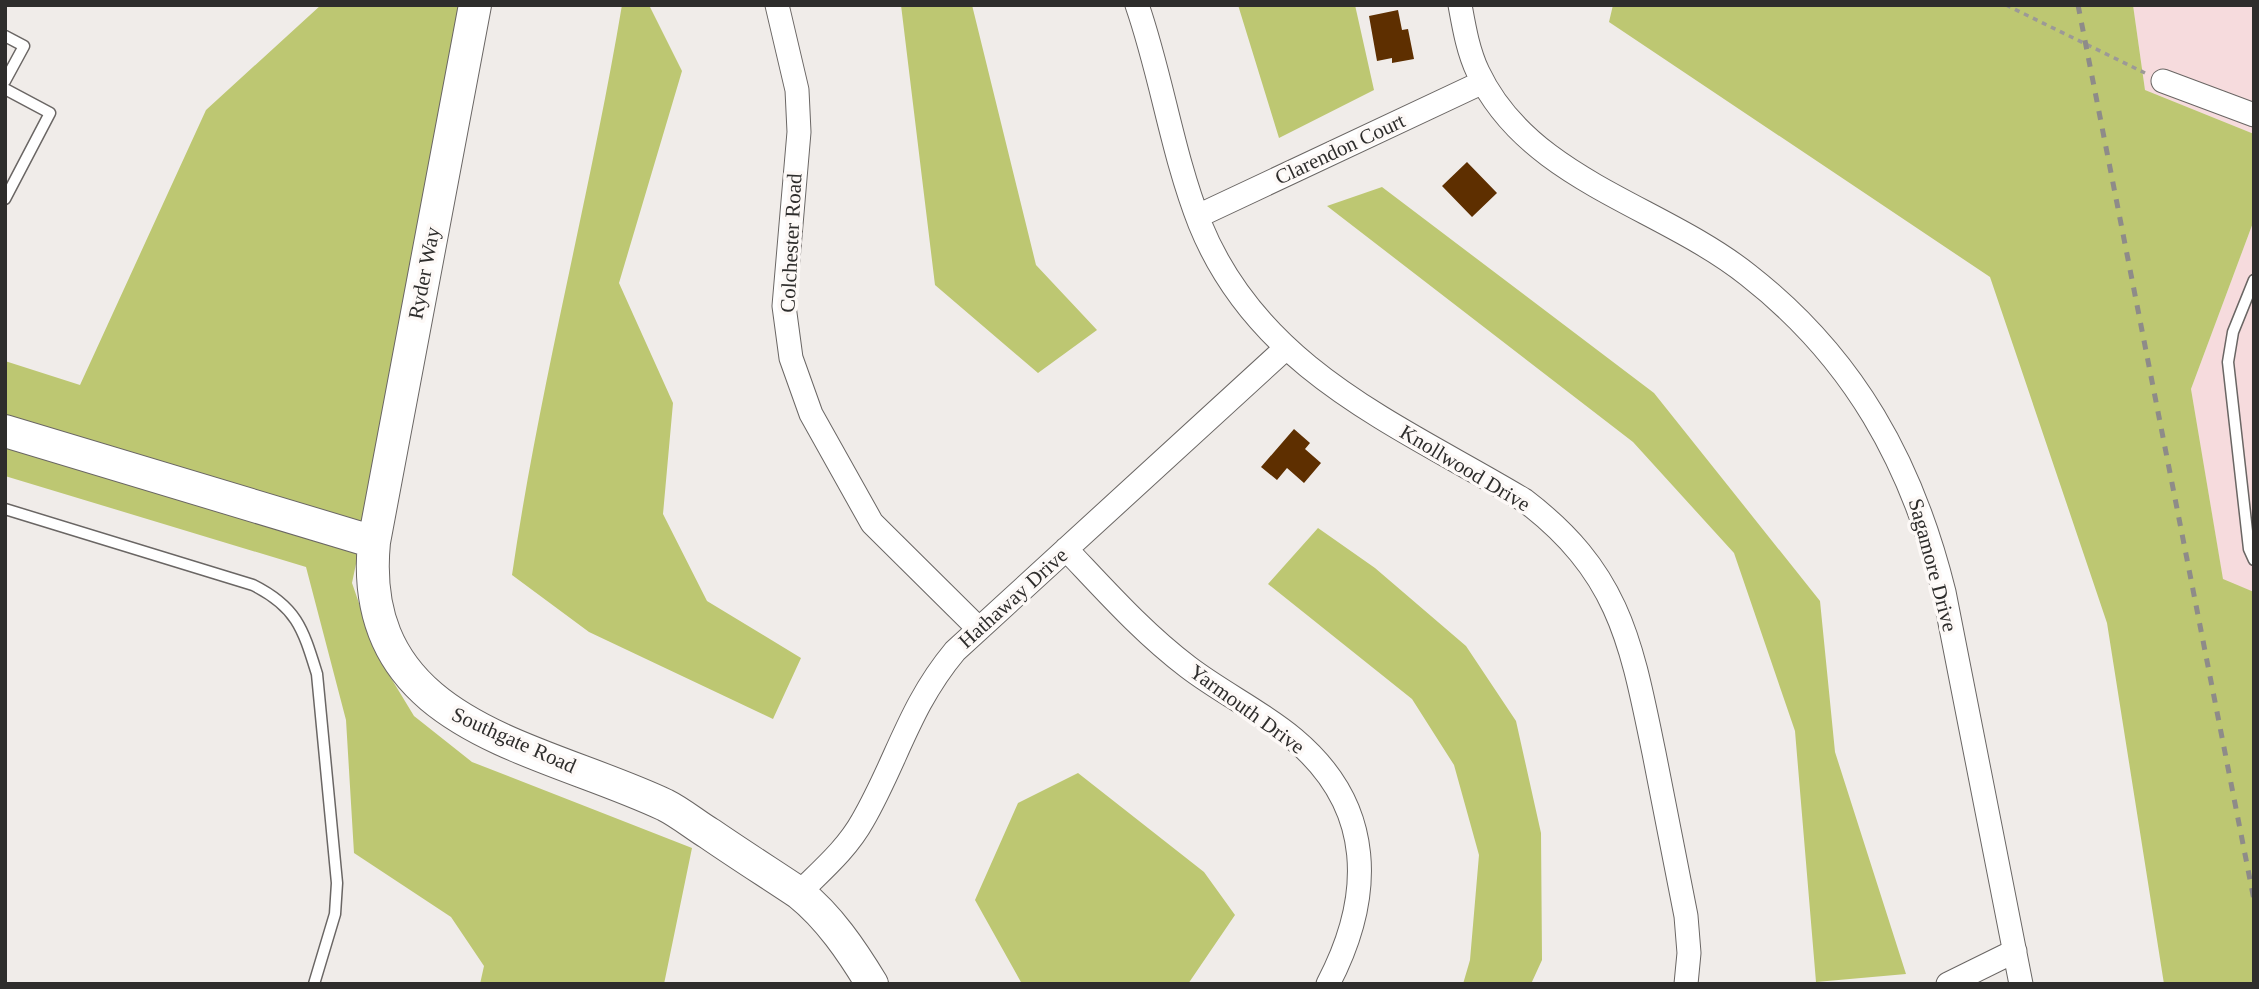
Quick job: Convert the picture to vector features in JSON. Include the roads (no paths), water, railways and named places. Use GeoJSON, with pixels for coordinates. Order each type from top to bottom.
{"type":"FeatureCollection","features":[{"type":"Feature","properties":{"kind":"street","name":"Ryder Way"},"geometry":{"type":"LineString","coordinates":[[374,542],[475,5]]}},
{"type":"Feature","properties":{"kind":"street","name":"Colchester Road"},"geometry":{"type":"LineString","coordinates":[[777,5],[796,90],[799,132],[784,306],[791,358],[811,414],[872,523],[979,629]]}},
{"type":"Feature","properties":{"kind":"street","name":"Knollwood Drive"},"geometry":{"type":"LineString","coordinates":[[1137,5],[1184,181],[1220,264],[1243,299],[1286,348],[1331,386],[1365,409],[1524,500],[1567,537],[1602,581],[1619,615],[1635,659],[1686,916],[1689,953],[1686,984]]}},
{"type":"Feature","properties":{"kind":"street","name":"Sagamore Drive"},"geometry":{"type":"LineString","coordinates":[[1460,5],[1469,46],[1483,82],[1516,126],[1555,161],[1696,240],[1747,274],[1788,309],[1835,359],[1889,438],[1912,487],[1931,539],[1944,592],[2021,984]]}},
{"type":"Feature","properties":{"kind":"street"},"geometry":{"type":"LineString","coordinates":[[2162,81],[2254,115]]}},
{"type":"Feature","properties":{"kind":"street","name":"Clarendon Court"},"geometry":{"type":"LineString","coordinates":[[1198,216],[1483,82]]}},
{"type":"Feature","properties":{"kind":"street","name":"Hathaway Drive"},"geometry":{"type":"LineString","coordinates":[[799,893],[847,845],[863,819],[931,680],[979,629],[1286,348]]}},
{"type":"Feature","properties":{"kind":"street"},"geometry":{"type":"LineString","coordinates":[[5,431],[374,542]]}},
{"type":"Feature","properties":{"kind":"street","name":"Southgate Road"},"geometry":{"type":"LineString","coordinates":[[374,542],[372,578],[384,632],[402,665],[439,705],[474,727],[667,806],[813,904],[855,955],[872,984]]}},
{"type":"Feature","properties":{"kind":"street","name":"Yarmouth Drive"},"geometry":{"type":"LineString","coordinates":[[1066,550],[1143,629],[1188,667],[1291,737],[1318,763],[1334,786],[1353,828],[1360,884],[1349,939],[1328,984]]}},
{"type":"Feature","properties":{"kind":"street"},"geometry":{"type":"LineString","coordinates":[[1948,984],[2015,951]]}},
{"type":"Feature","properties":{"kind":"lane"},"geometry":{"type":"LineString","coordinates":[[5,36],[24,46],[5,81]]}},
{"type":"Feature","properties":{"kind":"lane"},"geometry":{"type":"LineString","coordinates":[[5,89],[50,113],[5,199]]}},
{"type":"Feature","properties":{"kind":"lane"},"geometry":{"type":"LineString","coordinates":[[2254,280],[2234,331],[2228,362],[2249,549],[2254,560]]}},
{"type":"Feature","properties":{"kind":"lane"},"geometry":{"type":"LineString","coordinates":[[5,509],[253,584],[278,597],[294,616],[317,674],[337,883],[335,914],[314,984]]}},
{"type":"Feature","properties":{"kind":"railway"},"geometry":{"type":"LineString","coordinates":[[2078,5],[2254,900]]}}]}
